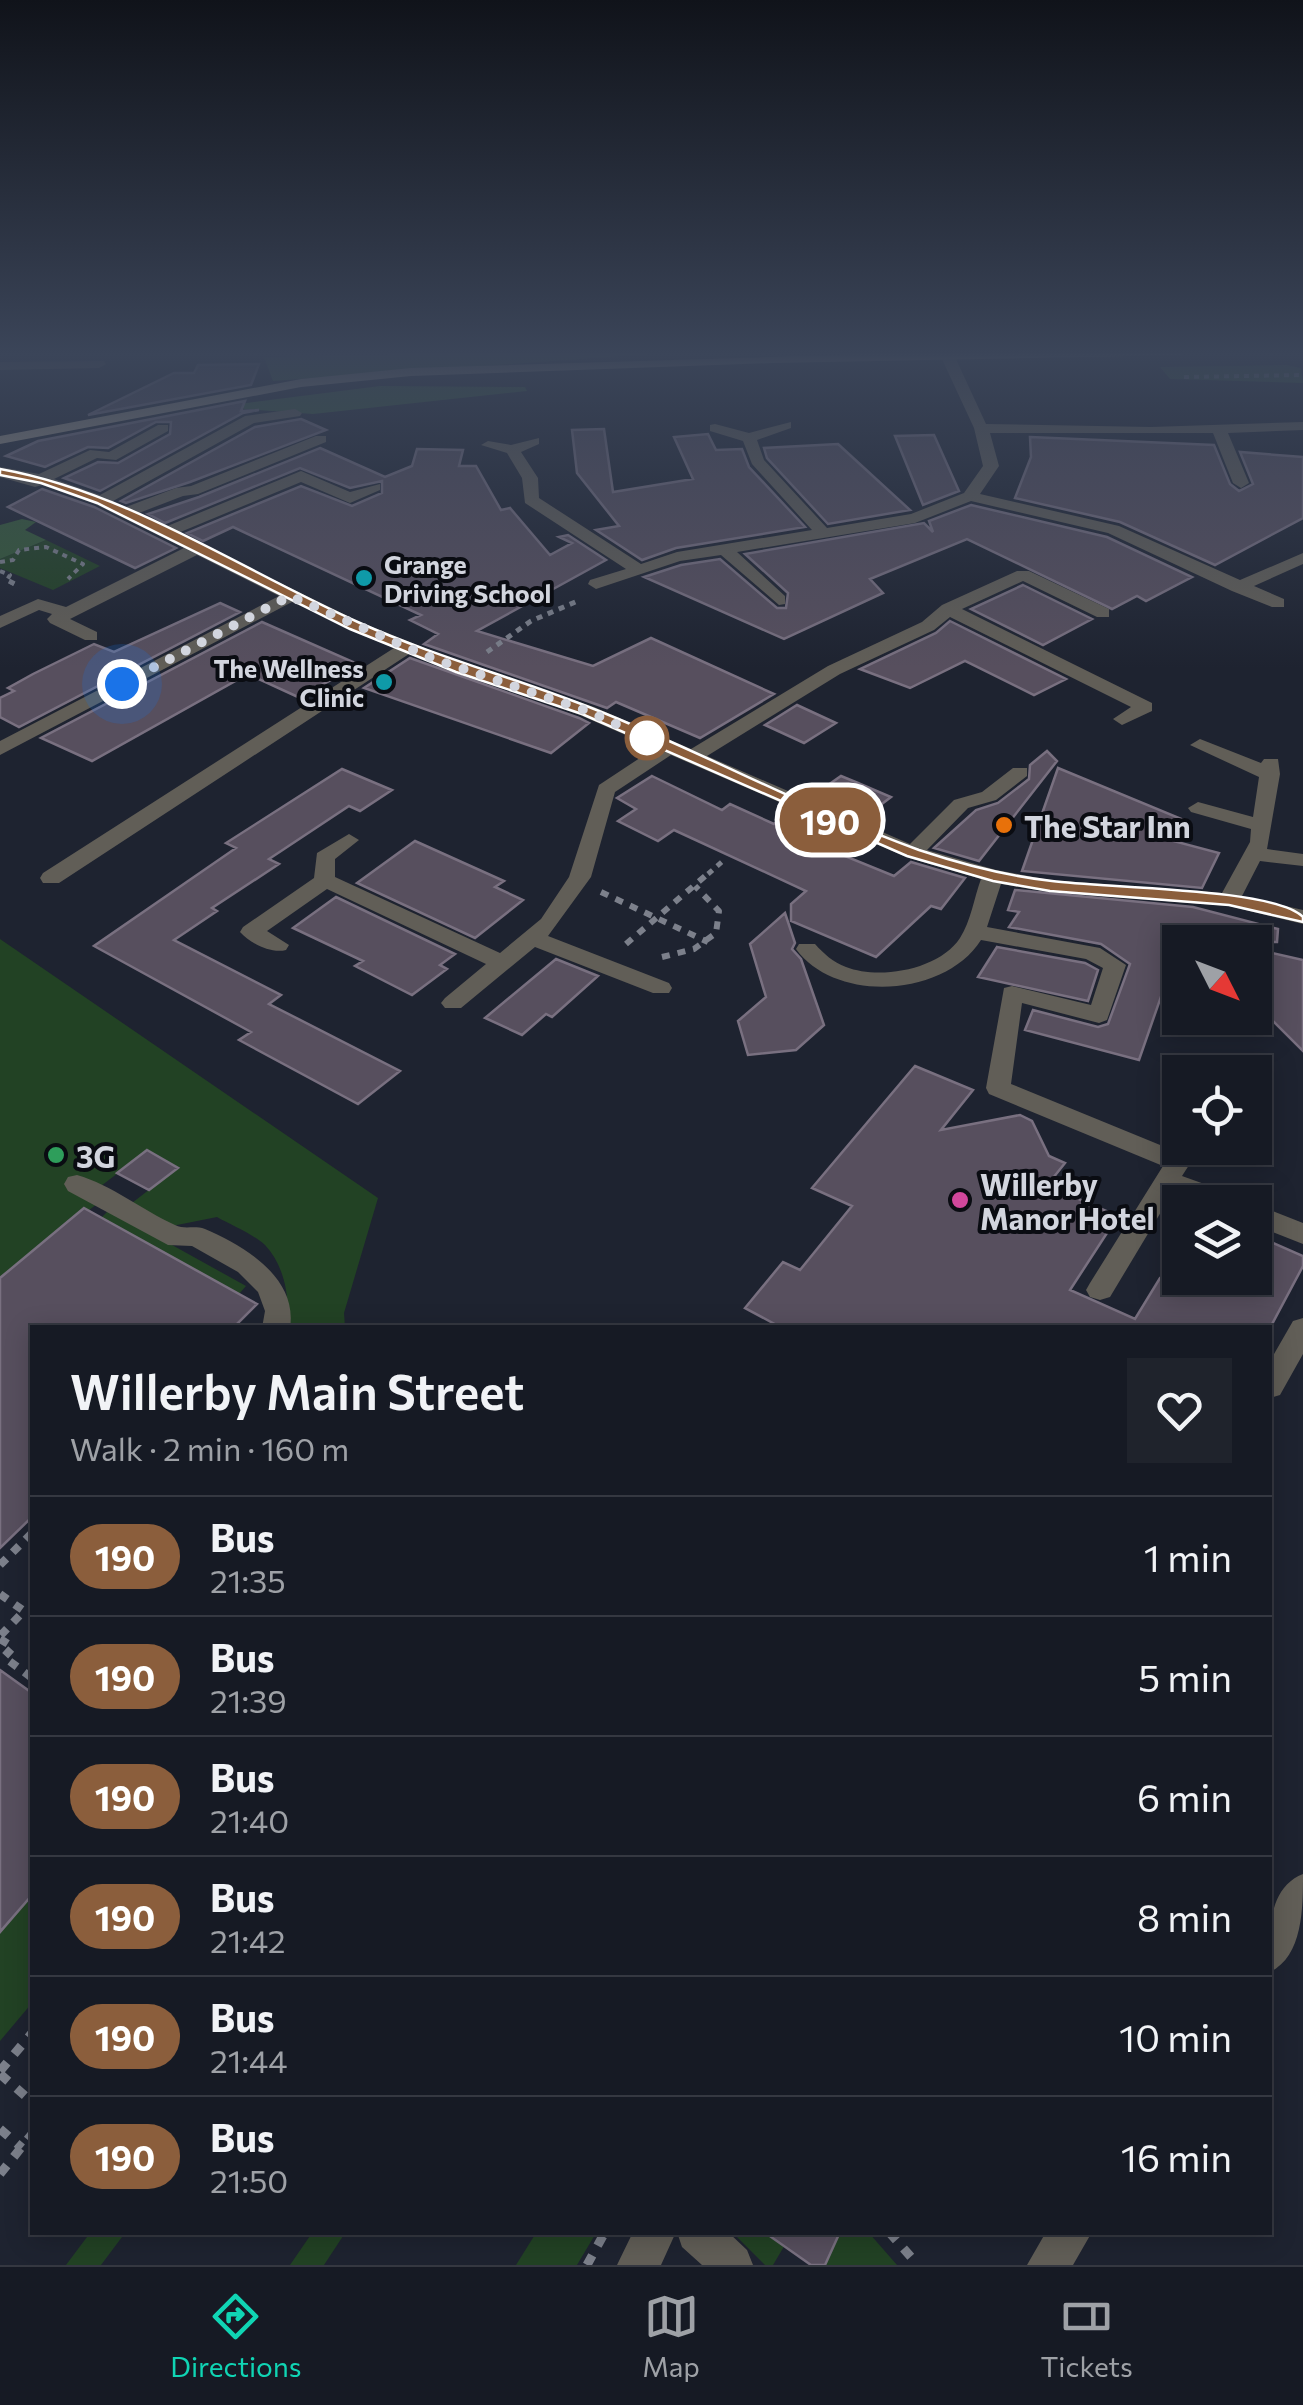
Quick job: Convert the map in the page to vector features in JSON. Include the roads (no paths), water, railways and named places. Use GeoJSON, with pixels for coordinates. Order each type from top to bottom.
{"type":"FeatureCollection","features":[{"type":"Feature","properties":{"kind":"street"},"geometry":{"type":"LineString","coordinates":[[0,487],[44,480],[88,457]]}},
{"type":"Feature","properties":{"kind":"street"},"geometry":{"type":"LineString","coordinates":[[101,501],[181,457]]}},
{"type":"Feature","properties":{"kind":"street"},"geometry":{"type":"LineString","coordinates":[[126,513],[282,457]]}},
{"type":"Feature","properties":{"kind":"street"},"geometry":{"type":"LineString","coordinates":[[516,457],[530,478],[531,500],[638,569]]}},
{"type":"Feature","properties":{"kind":"street"},"geometry":{"type":"LineString","coordinates":[[755,457],[822,533]]}},
{"type":"Feature","properties":{"kind":"street"},"geometry":{"type":"LineString","coordinates":[[970,496],[990,466],[988,457]]}},
{"type":"Feature","properties":{"kind":"street"},"geometry":{"type":"LineString","coordinates":[[1230,457],[1241,483]]}},
{"type":"Feature","properties":{"kind":"street"},"geometry":{"type":"LineString","coordinates":[[272,461],[297,473]]}},
{"type":"Feature","properties":{"kind":"street"},"geometry":{"type":"LineString","coordinates":[[0,472],[44,480],[101,501],[290,596],[407,648],[587,711],[913,853],[993,876],[1120,894],[1229,900],[1303,917]]}},
{"type":"Feature","properties":{"kind":"street"},"geometry":{"type":"LineString","coordinates":[[166,532],[301,476],[350,498],[375,487]]}},
{"type":"Feature","properties":{"kind":"street"},"geometry":{"type":"LineString","coordinates":[[596,584],[722,548],[914,518],[970,496],[1113,529],[1278,603]]}},
{"type":"Feature","properties":{"kind":"street"},"geometry":{"type":"LineString","coordinates":[[91,636],[56,618],[198,548]]}},
{"type":"Feature","properties":{"kind":"street"},"geometry":{"type":"LineString","coordinates":[[722,548],[780,600]]}},
{"type":"Feature","properties":{"kind":"street"},"geometry":{"type":"LineString","coordinates":[[1238,587],[1303,558]]}},
{"type":"Feature","properties":{"kind":"street"},"geometry":{"type":"LineString","coordinates":[[691,758],[834,670],[928,626],[948,609],[1023,575],[1103,613]]}},
{"type":"Feature","properties":{"kind":"street"},"geometry":{"type":"LineString","coordinates":[[0,748],[290,596]]}},
{"type":"Feature","properties":{"kind":"street"},"geometry":{"type":"LineString","coordinates":[[0,623],[38,604],[68,613]]}},
{"type":"Feature","properties":{"kind":"street"},"geometry":{"type":"LineString","coordinates":[[948,609],[1145,707],[1122,720]]}},
{"type":"Feature","properties":{"kind":"street"},"geometry":{"type":"LineString","coordinates":[[51,878],[407,648]]}},
{"type":"Feature","properties":{"kind":"street"},"geometry":{"type":"LineString","coordinates":[[1200,745],[1270,768],[1254,854],[1229,900]]}},
{"type":"Feature","properties":{"kind":"street"},"geometry":{"type":"LineString","coordinates":[[452,1003],[549,924],[576,886],[590,853],[606,790],[668,748]]}},
{"type":"Feature","properties":{"kind":"street"},"geometry":{"type":"LineString","coordinates":[[913,853],[961,804],[989,796],[1020,772]]}},
{"type":"Feature","properties":{"kind":"street"},"geometry":{"type":"LineString","coordinates":[[1198,808],[1262,826]]}},
{"type":"Feature","properties":{"kind":"street"},"geometry":{"type":"LineString","coordinates":[[326,880],[324,857],[349,840]]}},
{"type":"Feature","properties":{"kind":"street"},"geometry":{"type":"LineString","coordinates":[[1254,854],[1303,860]]}},
{"type":"Feature","properties":{"kind":"street"},"geometry":{"type":"LineString","coordinates":[[807,949],[814,960],[856,978],[884,980],[940,966],[963,950],[976,932],[976,918],[993,876]]}},
{"type":"Feature","properties":{"kind":"street"},"geometry":{"type":"LineString","coordinates":[[278,945],[251,932],[326,880]]}},
{"type":"Feature","properties":{"kind":"street"},"geometry":{"type":"LineString","coordinates":[[326,880],[502,963]]}},
{"type":"Feature","properties":{"kind":"street"},"geometry":{"type":"LineString","coordinates":[[976,932],[1092,954],[1115,965],[1099,1016],[1012,993],[998,1088],[1178,1162],[1100,1290]]}},
{"type":"Feature","properties":{"kind":"street"},"geometry":{"type":"LineString","coordinates":[[534,938],[581,960],[661,988]]}},
{"type":"Feature","properties":{"kind":"street"},"geometry":{"type":"LineString","coordinates":[[1166,1180],[1180,1185]]}},
{"type":"Feature","properties":{"kind":"street"},"geometry":{"type":"LineString","coordinates":[[77,1184],[177,1238],[196,1236],[248,1264],[269,1286],[279,1311],[277,1325]]}},
{"type":"Feature","properties":{"kind":"street"},"geometry":{"type":"LineString","coordinates":[[1272,1221],[1303,1234]]}},
{"type":"Feature","properties":{"kind":"street"},"geometry":{"type":"LineString","coordinates":[[1272,1383],[1303,1329]]}},
{"type":"Feature","properties":{"kind":"street"},"geometry":{"type":"LineString","coordinates":[[1272,1949],[1303,1892]]}},
{"type":"Feature","properties":{"kind":"street"},"geometry":{"type":"LineString","coordinates":[[638,2265],[654,2235]]}},
{"type":"Feature","properties":{"kind":"street"},"geometry":{"type":"LineString","coordinates":[[700,2235],[732,2265]]}},
{"type":"Feature","properties":{"kind":"street"},"geometry":{"type":"LineString","coordinates":[[1048,2265],[1070,2235]]}},
{"type":"Feature","properties":{"kind":"place","name":"Grange Driving School"},"geometry":{"type":"Point","coordinates":[364,578]}},
{"type":"Feature","properties":{"kind":"place","name":"The Wellness Clinic"},"geometry":{"type":"Point","coordinates":[384,682]}},
{"type":"Feature","properties":{"kind":"place","name":"The Star Inn"},"geometry":{"type":"Point","coordinates":[1004,825]}},
{"type":"Feature","properties":{"kind":"place","name":"3G"},"geometry":{"type":"Point","coordinates":[56,1155]}},
{"type":"Feature","properties":{"kind":"place","name":"Willerby Manor Hotel"},"geometry":{"type":"Point","coordinates":[960,1200]}}]}
